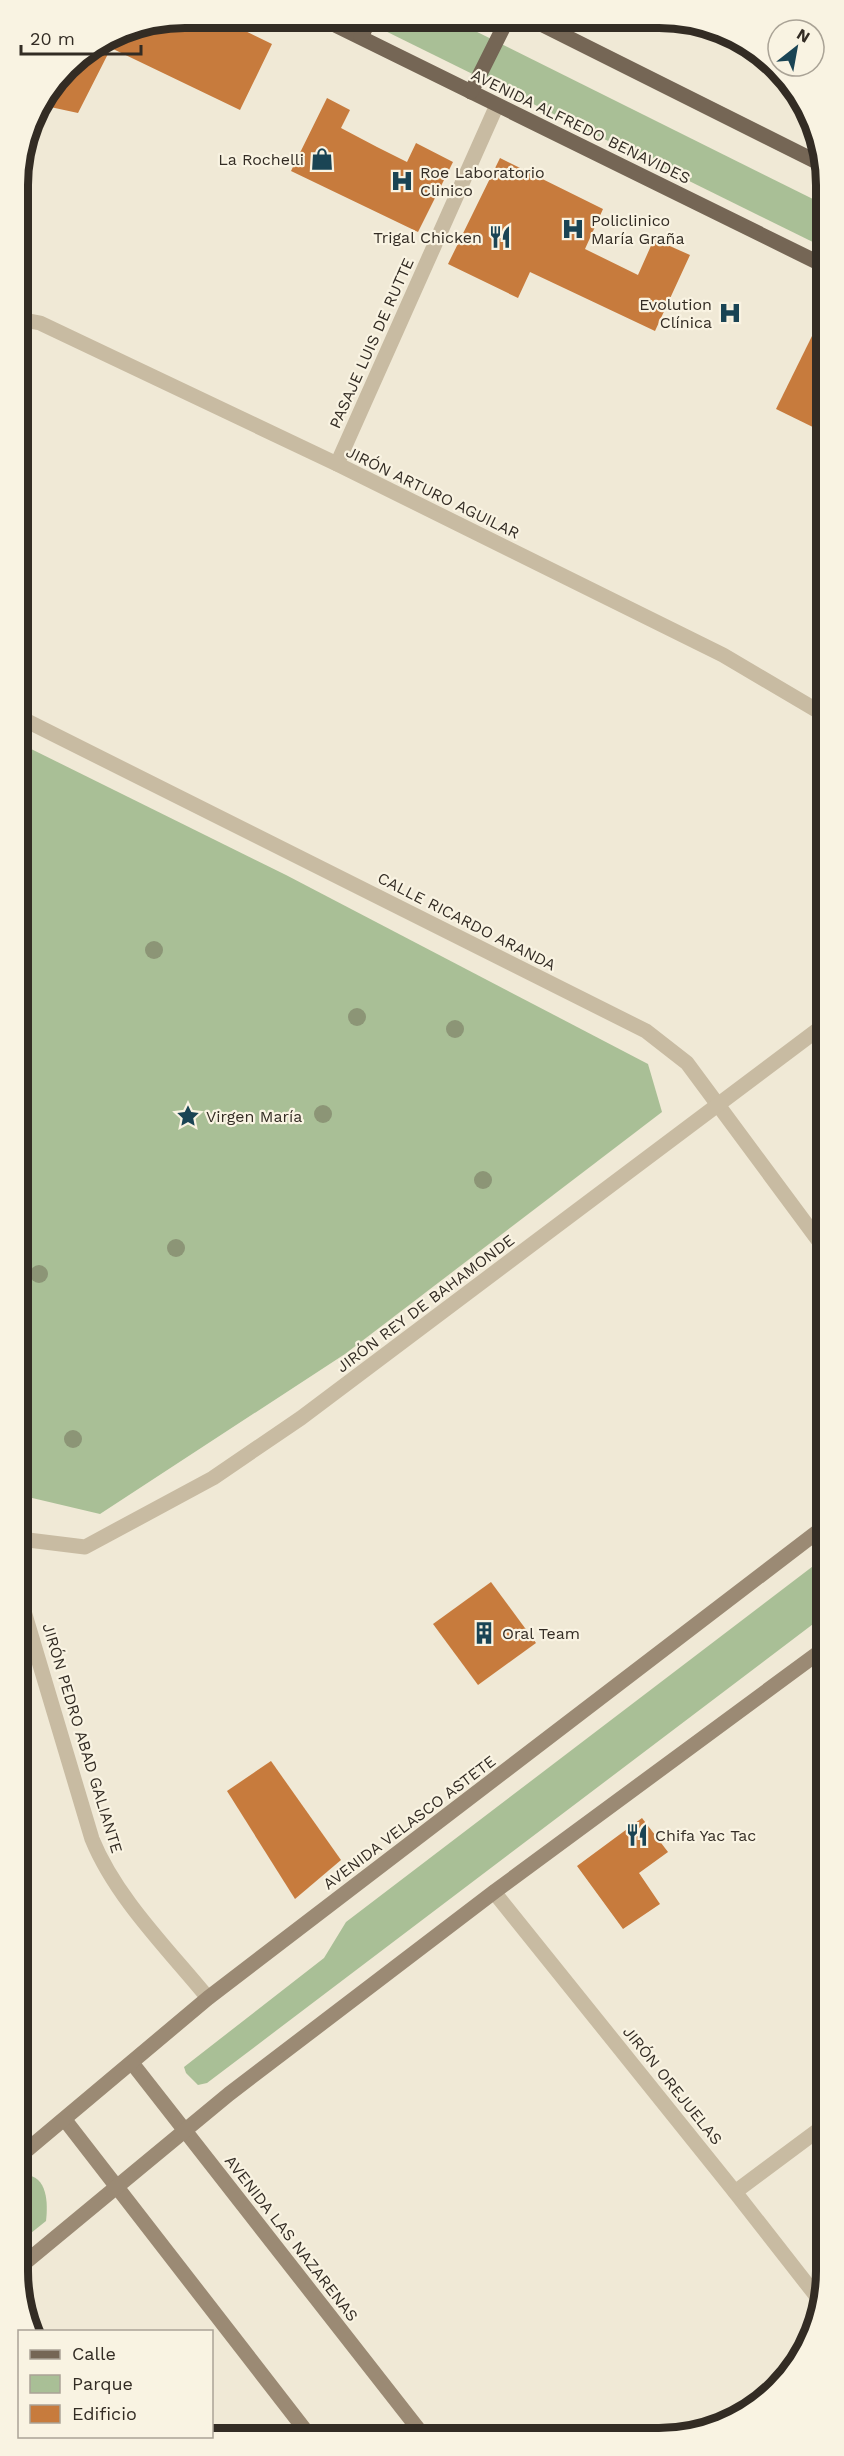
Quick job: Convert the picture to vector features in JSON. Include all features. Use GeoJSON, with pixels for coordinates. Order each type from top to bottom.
{"type":"FeatureCollection","features":[{"type":"Feature","properties":{"kind":"main road","name":"AVENIDA ALFREDO BENAVIDES"},"geometry":{"type":"LineString","coordinates":[[341,28],[816,262]]}},
{"type":"Feature","properties":{"kind":"main road"},"geometry":{"type":"LineString","coordinates":[[361,38],[366,28]]}},
{"type":"Feature","properties":{"kind":"main road"},"geometry":{"type":"LineString","coordinates":[[471,92],[503,28]]}},
{"type":"Feature","properties":{"kind":"main road"},"geometry":{"type":"LineString","coordinates":[[550,28],[813,160]]}},
{"type":"Feature","properties":{"kind":"main road","name":"AVENIDA VELASCO ASTETE"},"geometry":{"type":"LineString","coordinates":[[28,2149],[208,1998],[815,1534]]}},
{"type":"Feature","properties":{"kind":"main road"},"geometry":{"type":"LineString","coordinates":[[28,2260],[229,2094],[494,1892],[815,1655]]}},
{"type":"Feature","properties":{"kind":"main road","name":"AVENIDA LAS NAZARENAS"},"geometry":{"type":"LineString","coordinates":[[132,2063],[418,2428]]}},
{"type":"Feature","properties":{"kind":"main road"},"geometry":{"type":"LineString","coordinates":[[65,2120],[304,2428]]}},
{"type":"Feature","properties":{"kind":"street","name":"PASAJE LUIS DE RUTTE"},"geometry":{"type":"LineString","coordinates":[[337,464],[496,105]]}},
{"type":"Feature","properties":{"kind":"street","name":"JIRÓN ARTURO AGUILAR"},"geometry":{"type":"LineString","coordinates":[[29,321],[40,323],[337,464],[723,655],[816,709]]}},
{"type":"Feature","properties":{"kind":"street","name":"CALLE RICARDO ARANDA"},"geometry":{"type":"LineString","coordinates":[[29,722],[646,1031],[687,1064],[815,1237]]}},
{"type":"Feature","properties":{"kind":"street","name":"JIRÓN REY DE BAHAMONDE"},"geometry":{"type":"LineString","coordinates":[[28,1540],[85,1547],[213,1478],[301,1418],[816,1031]]}},
{"type":"Feature","properties":{"kind":"street","name":"JIRÓN PEDRO ABAD GALIANTE"},"geometry":{"type":"LineString","coordinates":[[28,1626],[92,1839],[102,1863],[121,1891],[208,1998]]}},
{"type":"Feature","properties":{"kind":"street","name":"JIRÓN OREJUELAS"},"geometry":{"type":"LineString","coordinates":[[494,1892],[814,2293]]}},
{"type":"Feature","properties":{"kind":"street"},"geometry":{"type":"LineString","coordinates":[[735,2192],[815,2132]]}},
{"type":"Feature","properties":{"kind":"green space"},"geometry":{"type":"Polygon","coordinates":[[[379,28],[469,28],[816,201],[816,244],[379,28]]]}},
{"type":"Feature","properties":{"kind":"green space"},"geometry":{"type":"Polygon","coordinates":[[[29,748],[286,875],[648,1064],[662,1112],[345,1354],[100,1514],[28,1497],[29,748]]]}},
{"type":"Feature","properties":{"kind":"green space"},"geometry":{"type":"Polygon","coordinates":[[[815,1564],[815,1622],[207,2083],[198,2085],[186,2073],[184,2067],[324,1958],[346,1922],[815,1564]]]}},
{"type":"Feature","properties":{"kind":"green space"},"geometry":{"type":"Polygon","coordinates":[[[28,2176],[38,2180],[45,2192],[46,2221],[28,2235],[28,2176]]]}},
{"type":"Feature","properties":{"kind":"building"},"geometry":{"type":"Polygon","coordinates":[[[239,28],[272,44],[240,110],[111,48],[78,113],[50,107],[68,82],[90,61],[98,55],[107,50],[126,40],[165,30],[239,28]]]}},
{"type":"Feature","properties":{"kind":"building"},"geometry":{"type":"Polygon","coordinates":[[[327,98],[350,110],[341,128],[377,147],[407,162],[416,143],[453,162],[418,232],[291,171],[327,98]]]}},
{"type":"Feature","properties":{"kind":"building"},"geometry":{"type":"Polygon","coordinates":[[[500,158],[603,209],[585,249],[638,275],[654,239],[690,255],[655,331],[530,272],[518,298],[448,264],[500,158]]]}},
{"type":"Feature","properties":{"kind":"building"},"geometry":{"type":"Polygon","coordinates":[[[812,336],[816,338],[816,429],[776,409],[812,336]]]}},
{"type":"Feature","properties":{"kind":"building","name":"Oral Team"},"geometry":{"type":"Polygon","coordinates":[[[491,1582],[536,1643],[478,1685],[433,1624],[491,1582]]]}},
{"type":"Feature","properties":{"kind":"building"},"geometry":{"type":"Polygon","coordinates":[[[271,1761],[341,1860],[295,1899],[227,1791],[271,1761]]]}},
{"type":"Feature","properties":{"kind":"building"},"geometry":{"type":"Polygon","coordinates":[[[642,1818],[668,1852],[639,1873],[660,1904],[623,1929],[577,1866],[642,1818]]]}},
{"type":"Feature","properties":{"kind":"place","name":"La Rochelli"},"geometry":{"type":"Point","coordinates":[322,159]}},
{"type":"Feature","properties":{"kind":"place","name":"Roe Laboratorio Clinico"},"geometry":{"type":"Point","coordinates":[402,181]}},
{"type":"Feature","properties":{"kind":"place","name":"Policlinico María Graña"},"geometry":{"type":"Point","coordinates":[573,229]}},
{"type":"Feature","properties":{"kind":"place","name":"Trigal Chicken"},"geometry":{"type":"Point","coordinates":[500,237]}},
{"type":"Feature","properties":{"kind":"place","name":"Evolution Clínica"},"geometry":{"type":"Point","coordinates":[730,313]}},
{"type":"Feature","properties":{"kind":"place","name":"Virgen María"},"geometry":{"type":"Point","coordinates":[188,1116]}},
{"type":"Feature","properties":{"kind":"place","name":"Oral Team"},"geometry":{"type":"Point","coordinates":[484,1633]}},
{"type":"Feature","properties":{"kind":"place","name":"Chifa Yac Tac"},"geometry":{"type":"Point","coordinates":[637,1835]}}]}
